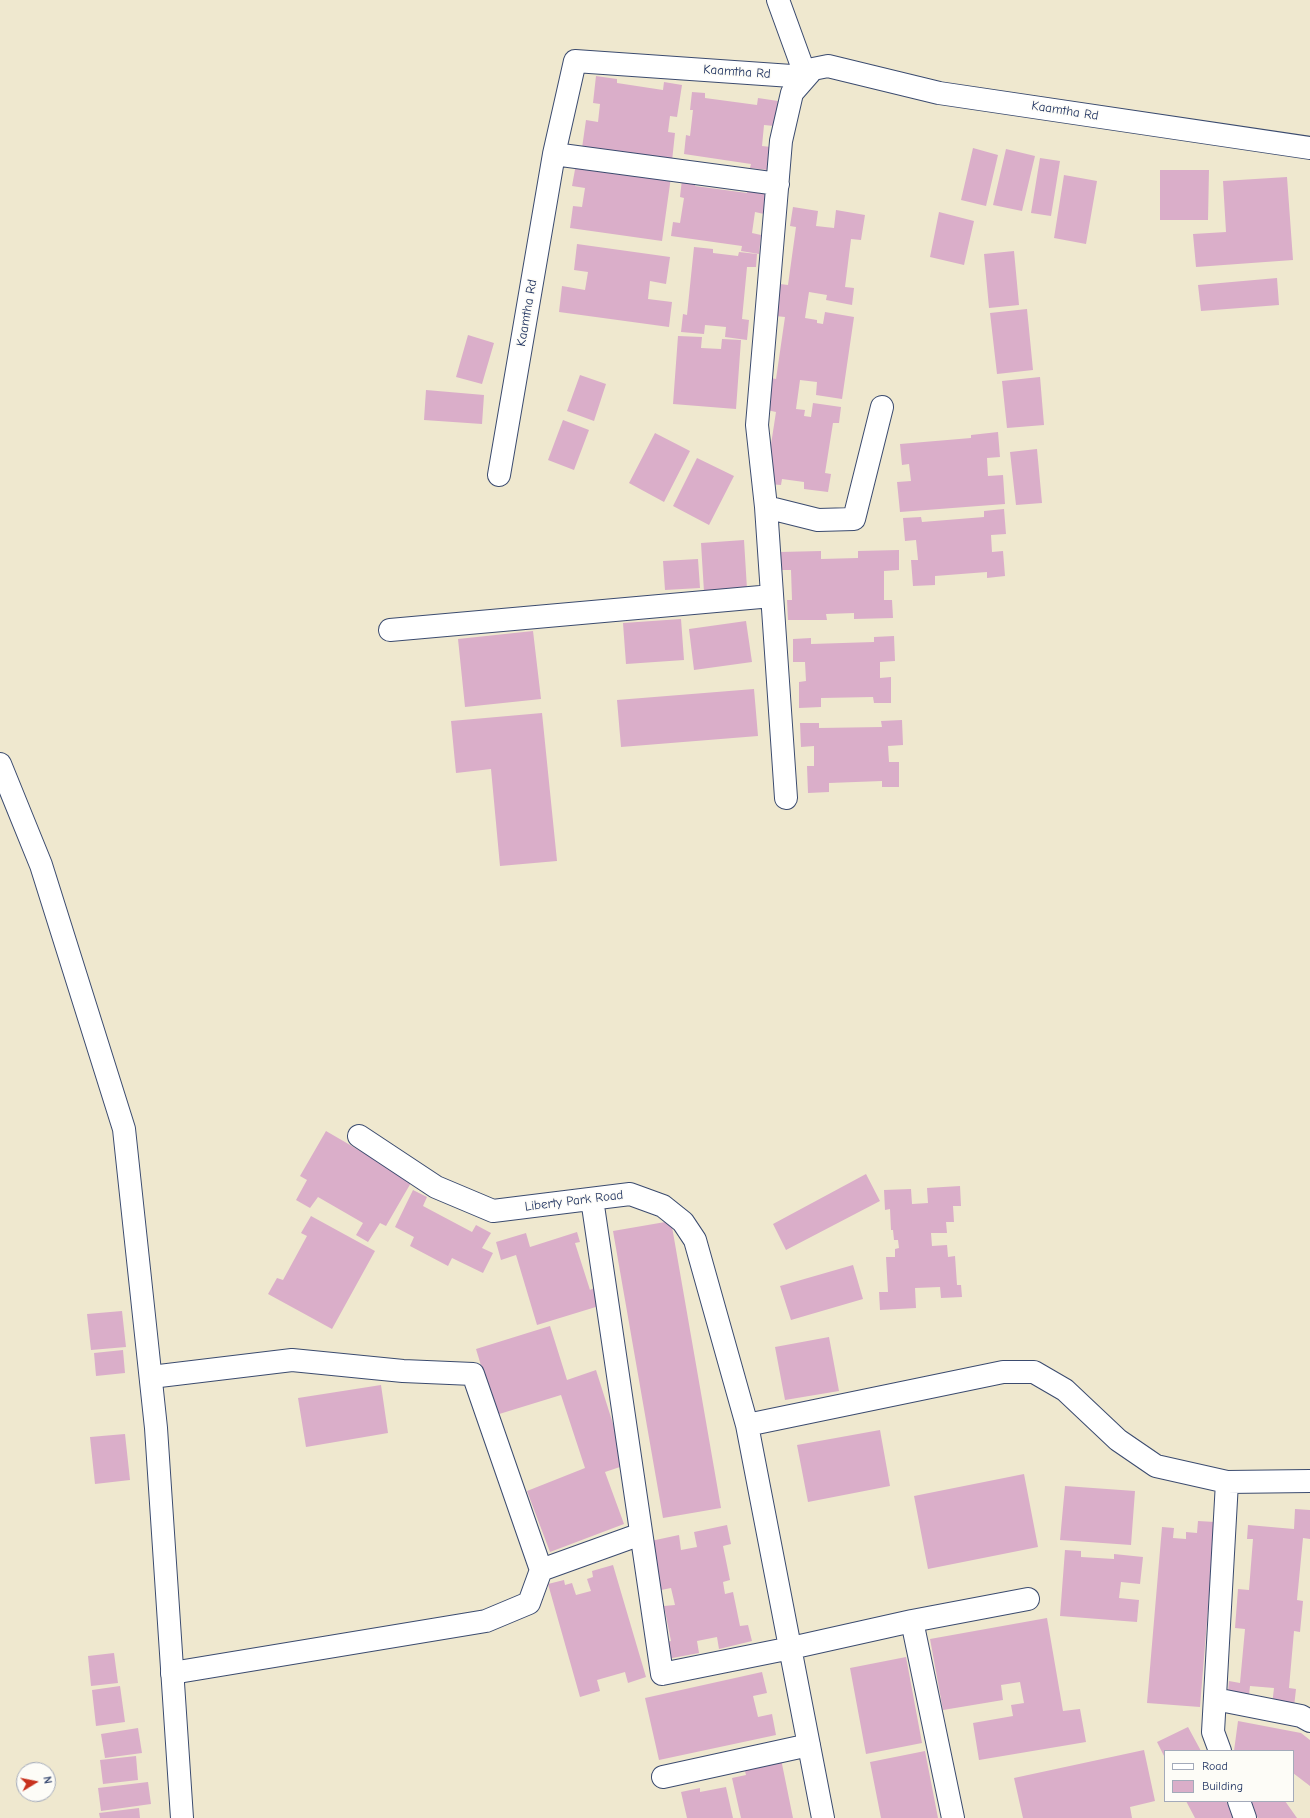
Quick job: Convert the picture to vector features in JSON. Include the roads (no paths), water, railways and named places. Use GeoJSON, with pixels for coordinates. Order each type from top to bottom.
{"type":"FeatureCollection","features":[{"type":"Feature","properties":{"kind":"street"},"geometry":{"type":"LineString","coordinates":[[778,0],[806,77],[792,94],[781,140],[757,424],[766,507],[786,798]]}},
{"type":"Feature","properties":{"kind":"street","name":"Kaamtha Rd"},"geometry":{"type":"LineString","coordinates":[[499,475],[554,154],[575,61],[806,77],[813,69],[828,66],[939,93],[1310,148]]}},
{"type":"Feature","properties":{"kind":"street"},"geometry":{"type":"LineString","coordinates":[[554,154],[778,184]]}},
{"type":"Feature","properties":{"kind":"street"},"geometry":{"type":"LineString","coordinates":[[766,507],[818,520],[854,519],[882,407]]}},
{"type":"Feature","properties":{"kind":"street"},"geometry":{"type":"LineString","coordinates":[[390,630],[772,596]]}},
{"type":"Feature","properties":{"kind":"street"},"geometry":{"type":"LineString","coordinates":[[0,764],[40,865],[124,1129],[156,1428],[182,1818]]}},
{"type":"Feature","properties":{"kind":"street","name":"Liberty Park Road"},"geometry":{"type":"LineString","coordinates":[[359,1136],[436,1187],[493,1211],[630,1194],[663,1206],[683,1222],[695,1240],[747,1425],[823,1818]]}},
{"type":"Feature","properties":{"kind":"street"},"geometry":{"type":"LineString","coordinates":[[592,1199],[662,1674],[791,1648],[912,1621],[1028,1599]]}},
{"type":"Feature","properties":{"kind":"street"},"geometry":{"type":"LineString","coordinates":[[151,1377],[292,1360],[403,1371],[473,1374],[541,1570],[529,1603],[486,1621],[172,1673]]}},
{"type":"Feature","properties":{"kind":"street"},"geometry":{"type":"LineString","coordinates":[[747,1425],[1003,1372],[1034,1372],[1065,1390],[1118,1440],[1156,1466],[1227,1482],[1310,1481]]}},
{"type":"Feature","properties":{"kind":"street"},"geometry":{"type":"LineString","coordinates":[[1220,1750],[1213,1732],[1227,1482]]}},
{"type":"Feature","properties":{"kind":"street"},"geometry":{"type":"LineString","coordinates":[[541,1570],[641,1534]]}},
{"type":"Feature","properties":{"kind":"street"},"geometry":{"type":"LineString","coordinates":[[912,1621],[953,1818]]}},
{"type":"Feature","properties":{"kind":"street"},"geometry":{"type":"LineString","coordinates":[[1215,1699],[1301,1716],[1310,1721]]}},
{"type":"Feature","properties":{"kind":"street"},"geometry":{"type":"LineString","coordinates":[[663,1777],[810,1745]]}},
{"type":"Feature","properties":{"kind":"street"},"geometry":{"type":"LineString","coordinates":[[1239,1802],[1245,1818]]}}]}
